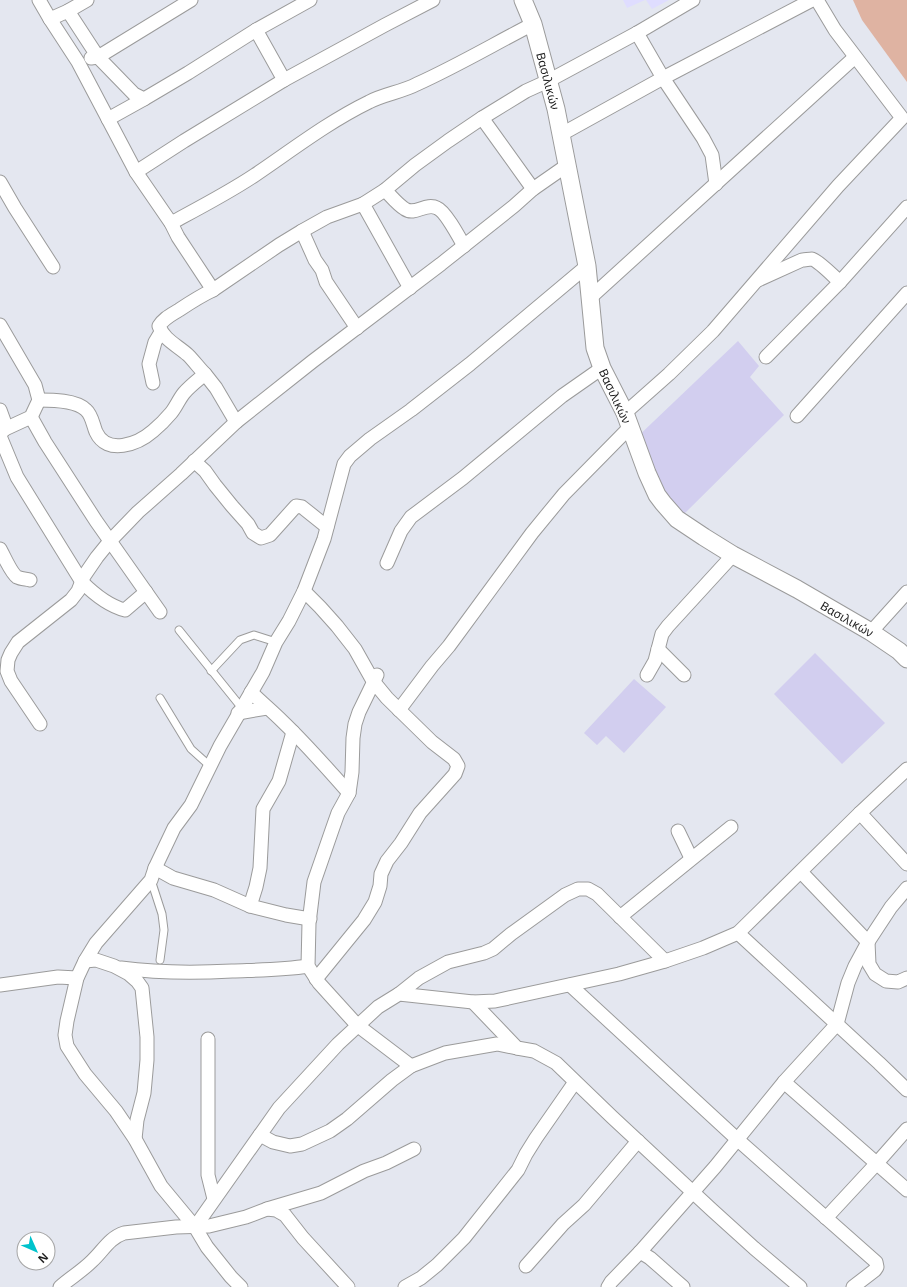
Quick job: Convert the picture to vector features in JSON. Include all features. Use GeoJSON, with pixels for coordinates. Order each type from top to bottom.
{"type":"FeatureCollection","features":[{"type":"Feature","properties":{"kind":"street"},"geometry":{"type":"LineString","coordinates":[[39,0],[78,62],[136,172],[171,223],[178,237],[213,290]]}},
{"type":"Feature","properties":{"kind":"street"},"geometry":{"type":"LineString","coordinates":[[50,19],[87,0]]}},
{"type":"Feature","properties":{"kind":"street"},"geometry":{"type":"LineString","coordinates":[[78,62],[98,56],[191,0]]}},
{"type":"Feature","properties":{"kind":"street"},"geometry":{"type":"LineString","coordinates":[[108,119],[188,73],[256,30],[310,0]]}},
{"type":"Feature","properties":{"kind":"street"},"geometry":{"type":"LineString","coordinates":[[136,172],[284,80],[433,0]]}},
{"type":"Feature","properties":{"kind":"street","name":"Βασιλικών"},"geometry":{"type":"LineString","coordinates":[[523,0],[533,24],[556,109],[566,166],[587,266],[595,348],[602,368],[627,420],[654,488],[663,503],[677,519],[733,556],[871,632],[907,659]]}},
{"type":"Feature","properties":{"kind":"street"},"geometry":{"type":"LineString","coordinates":[[236,422],[216,388],[205,374],[187,354],[166,339],[159,326],[163,320],[193,300],[213,290],[302,230],[327,216],[363,204],[385,190],[420,161],[482,118],[526,91],[548,81],[637,33],[693,0]]}},
{"type":"Feature","properties":{"kind":"street"},"geometry":{"type":"LineString","coordinates":[[560,135],[663,78],[812,0]]}},
{"type":"Feature","properties":{"kind":"street"},"geometry":{"type":"LineString","coordinates":[[399,710],[449,646],[532,533],[627,420],[712,331],[838,186],[904,121],[835,30],[817,0]]}},
{"type":"Feature","properties":{"kind":"street"},"geometry":{"type":"LineString","coordinates":[[68,11],[98,56],[134,94],[144,99]]}},
{"type":"Feature","properties":{"kind":"street"},"geometry":{"type":"LineString","coordinates":[[171,223],[253,176],[311,136],[370,101],[411,88],[533,24]]}},
{"type":"Feature","properties":{"kind":"street"},"geometry":{"type":"LineString","coordinates":[[256,30],[284,80]]}},
{"type":"Feature","properties":{"kind":"street"},"geometry":{"type":"LineString","coordinates":[[637,33],[663,78],[703,138],[712,155],[716,184]]}},
{"type":"Feature","properties":{"kind":"street"},"geometry":{"type":"LineString","coordinates":[[590,298],[856,57]]}},
{"type":"Feature","properties":{"kind":"street"},"geometry":{"type":"LineString","coordinates":[[482,118],[532,189]]}},
{"type":"Feature","properties":{"kind":"street"},"geometry":{"type":"LineString","coordinates":[[40,724],[11,681],[7,671],[8,660],[18,642],[71,600],[78,592],[84,576],[110,541],[138,512],[236,422],[464,246],[532,189],[566,166]]}},
{"type":"Feature","properties":{"kind":"street"},"geometry":{"type":"LineString","coordinates":[[0,182],[53,267]]}},
{"type":"Feature","properties":{"kind":"street"},"geometry":{"type":"LineString","coordinates":[[385,190],[405,209],[412,212],[430,206],[437,207],[442,211],[464,246]]}},
{"type":"Feature","properties":{"kind":"street"},"geometry":{"type":"LineString","coordinates":[[363,204],[410,288]]}},
{"type":"Feature","properties":{"kind":"street"},"geometry":{"type":"LineString","coordinates":[[766,358],[840,282],[907,207]]}},
{"type":"Feature","properties":{"kind":"street"},"geometry":{"type":"LineString","coordinates":[[302,230],[315,260],[322,270],[326,282],[357,328]]}},
{"type":"Feature","properties":{"kind":"street"},"geometry":{"type":"LineString","coordinates":[[755,282],[807,259],[816,262],[840,282]]}},
{"type":"Feature","properties":{"kind":"street"},"geometry":{"type":"LineString","coordinates":[[241,1287],[211,1252],[195,1227],[161,1186],[135,1139],[116,1111],[85,1074],[67,1046],[65,1035],[77,978],[96,943],[153,874],[174,828],[191,805],[210,766],[262,672],[276,642],[289,621],[304,591],[324,539],[344,464],[350,456],[370,439],[411,410],[470,364],[587,266]]}},
{"type":"Feature","properties":{"kind":"street"},"geometry":{"type":"LineString","coordinates":[[797,416],[907,293]]}},
{"type":"Feature","properties":{"kind":"street"},"geometry":{"type":"LineString","coordinates":[[0,326],[34,385],[39,400],[31,417],[2,433]]}},
{"type":"Feature","properties":{"kind":"street"},"geometry":{"type":"LineString","coordinates":[[153,383],[149,364],[154,342],[161,332]]}},
{"type":"Feature","properties":{"kind":"street"},"geometry":{"type":"LineString","coordinates":[[387,563],[401,532],[411,517],[463,478],[562,396],[602,368]]}},
{"type":"Feature","properties":{"kind":"street"},"geometry":{"type":"LineString","coordinates":[[39,400],[58,400],[82,406],[87,410],[96,432],[102,441],[110,446],[122,445],[136,442],[153,431],[170,414],[186,391],[205,374]]}},
{"type":"Feature","properties":{"kind":"street"},"geometry":{"type":"LineString","coordinates":[[0,410],[4,421],[2,433],[17,477],[82,582],[92,593],[118,608],[125,610],[146,592]]}},
{"type":"Feature","properties":{"kind":"street"},"geometry":{"type":"LineString","coordinates":[[31,417],[45,442],[110,541],[160,612]]}},
{"type":"Feature","properties":{"kind":"street"},"geometry":{"type":"LineString","coordinates":[[194,461],[205,471],[248,524],[253,533],[261,538],[270,535],[296,506],[302,507],[327,527]]}},
{"type":"Feature","properties":{"kind":"street"},"geometry":{"type":"LineString","coordinates":[[0,549],[15,576],[30,580]]}},
{"type":"Feature","properties":{"kind":"street"},"geometry":{"type":"LineString","coordinates":[[647,675],[654,661],[662,634],[733,556]]}},
{"type":"Feature","properties":{"kind":"street"},"geometry":{"type":"LineString","coordinates":[[304,591],[337,626],[355,649],[375,677],[387,698],[432,742],[454,759],[458,766],[455,774],[420,813],[401,843],[387,861],[381,874],[380,886],[375,902],[364,920],[316,979]]}},
{"type":"Feature","properties":{"kind":"street"},"geometry":{"type":"LineString","coordinates":[[871,632],[907,592]]}},
{"type":"Feature","properties":{"kind":"street"},"geometry":{"type":"LineString","coordinates":[[658,649],[684,675]]}},
{"type":"Feature","properties":{"kind":"street"},"geometry":{"type":"LineString","coordinates":[[375,677],[355,724],[349,793],[338,813],[314,882],[310,919],[308,966],[318,983],[357,1025],[411,1066]]}},
{"type":"Feature","properties":{"kind":"street"},"geometry":{"type":"LineString","coordinates":[[251,692],[293,732],[349,793]]}},
{"type":"Feature","properties":{"kind":"street"},"geometry":{"type":"LineString","coordinates":[[240,710],[267,708]]}},
{"type":"Feature","properties":{"kind":"street"},"geometry":{"type":"LineString","coordinates":[[250,906],[260,868],[263,810],[279,781],[293,732]]}},
{"type":"Feature","properties":{"kind":"street"},"geometry":{"type":"LineString","coordinates":[[399,994],[473,1002],[495,1001],[619,974],[703,948],[738,933],[907,769]]}},
{"type":"Feature","properties":{"kind":"street"},"geometry":{"type":"LineString","coordinates":[[860,813],[907,864]]}},
{"type":"Feature","properties":{"kind":"street"},"geometry":{"type":"LineString","coordinates":[[620,917],[731,827]]}},
{"type":"Feature","properties":{"kind":"street"},"geometry":{"type":"LineString","coordinates":[[678,831],[691,858]]}},
{"type":"Feature","properties":{"kind":"street"},"geometry":{"type":"LineString","coordinates":[[801,872],[868,942],[869,964],[875,974],[886,981],[898,982],[907,978]]}},
{"type":"Feature","properties":{"kind":"street"},"geometry":{"type":"LineString","coordinates":[[153,874],[173,878],[214,890],[250,906],[310,919]]}},
{"type":"Feature","properties":{"kind":"street"},"geometry":{"type":"LineString","coordinates":[[608,1287],[738,1140],[784,1082],[837,1024],[848,983],[855,966],[868,942],[891,908],[907,888]]}},
{"type":"Feature","properties":{"kind":"street"},"geometry":{"type":"LineString","coordinates":[[195,1227],[214,1198],[279,1108],[357,1025],[378,1007],[399,994],[419,978],[448,962],[484,953],[493,949],[511,934],[565,895],[578,889],[588,889],[597,894],[665,961]]}},
{"type":"Feature","properties":{"kind":"street"},"geometry":{"type":"LineString","coordinates":[[738,933],[907,1090]]}},
{"type":"Feature","properties":{"kind":"street"},"geometry":{"type":"LineString","coordinates":[[85,961],[96,960],[114,966],[146,971],[190,973],[261,970],[308,966]]}},
{"type":"Feature","properties":{"kind":"street"},"geometry":{"type":"LineString","coordinates":[[114,966],[129,974],[142,988],[147,1045],[144,1093],[137,1120],[135,1139]]}},
{"type":"Feature","properties":{"kind":"street"},"geometry":{"type":"LineString","coordinates":[[0,985],[58,977],[77,978]]}},
{"type":"Feature","properties":{"kind":"street"},"geometry":{"type":"LineString","coordinates":[[570,985],[738,1140],[876,1262],[877,1267],[875,1270],[853,1287]]}},
{"type":"Feature","properties":{"kind":"street"},"geometry":{"type":"LineString","coordinates":[[473,1002],[517,1048]]}},
{"type":"Feature","properties":{"kind":"street"},"geometry":{"type":"LineString","coordinates":[[208,1039],[208,1175],[214,1198]]}},
{"type":"Feature","properties":{"kind":"street"},"geometry":{"type":"LineString","coordinates":[[260,1135],[274,1142],[290,1146],[314,1140],[348,1119],[386,1085],[411,1066],[445,1054],[497,1044],[534,1051],[556,1063],[693,1192],[754,1248],[800,1287]]}},
{"type":"Feature","properties":{"kind":"street"},"geometry":{"type":"LineString","coordinates":[[405,1287],[421,1278],[437,1265],[464,1238],[518,1170],[536,1138],[576,1082]]}},
{"type":"Feature","properties":{"kind":"street"},"geometry":{"type":"LineString","coordinates":[[784,1082],[907,1190]]}},
{"type":"Feature","properties":{"kind":"street"},"geometry":{"type":"LineString","coordinates":[[826,1218],[907,1129]]}},
{"type":"Feature","properties":{"kind":"street"},"geometry":{"type":"LineString","coordinates":[[526,1266],[563,1224],[584,1206],[638,1141]]}},
{"type":"Feature","properties":{"kind":"street"},"geometry":{"type":"LineString","coordinates":[[60,1287],[91,1262],[110,1240],[117,1235],[124,1233],[209,1226],[246,1217],[267,1209],[321,1193],[364,1171],[386,1163],[414,1149]]}},
{"type":"Feature","properties":{"kind":"street"},"geometry":{"type":"LineString","coordinates":[[267,1209],[276,1210],[285,1215],[303,1238],[348,1287]]}},
{"type":"Feature","properties":{"kind":"street"},"geometry":{"type":"LineString","coordinates":[[640,1252],[650,1258],[683,1287]]}},
{"type":"Feature","properties":{"kind":"lane"},"geometry":{"type":"LineString","coordinates":[[180,630],[240,710]]}},
{"type":"Feature","properties":{"kind":"lane"},"geometry":{"type":"LineString","coordinates":[[211,671],[240,640],[254,635],[276,642]]}},
{"type":"Feature","properties":{"kind":"lane"},"geometry":{"type":"LineString","coordinates":[[160,698],[191,749],[210,766]]}},
{"type":"Feature","properties":{"kind":"lane"},"geometry":{"type":"LineString","coordinates":[[153,874],[164,930],[160,960]]}},
{"type":"Feature","properties":{"kind":"shaded area"},"geometry":{"type":"Polygon","coordinates":[[[623,0],[645,0],[627,8],[623,0]]]}},
{"type":"Feature","properties":{"kind":"shaded area"},"geometry":{"type":"Polygon","coordinates":[[[646,0],[669,0],[652,9],[646,0]]]}},
{"type":"Feature","properties":{"kind":"shaded area"},"geometry":{"type":"Polygon","coordinates":[[[853,0],[907,0],[907,82],[862,20],[853,0]]]}},
{"type":"Feature","properties":{"kind":"shaded area"},"geometry":{"type":"Polygon","coordinates":[[[738,341],[759,366],[750,377],[784,415],[683,515],[662,488],[632,442],[738,341]]]}},
{"type":"Feature","properties":{"kind":"shaded area"},"geometry":{"type":"Polygon","coordinates":[[[815,653],[885,723],[842,764],[774,694],[815,653]]]}},
{"type":"Feature","properties":{"kind":"shaded area"},"geometry":{"type":"Polygon","coordinates":[[[634,679],[666,707],[624,753],[606,736],[597,745],[584,733],[634,679]]]}}]}
